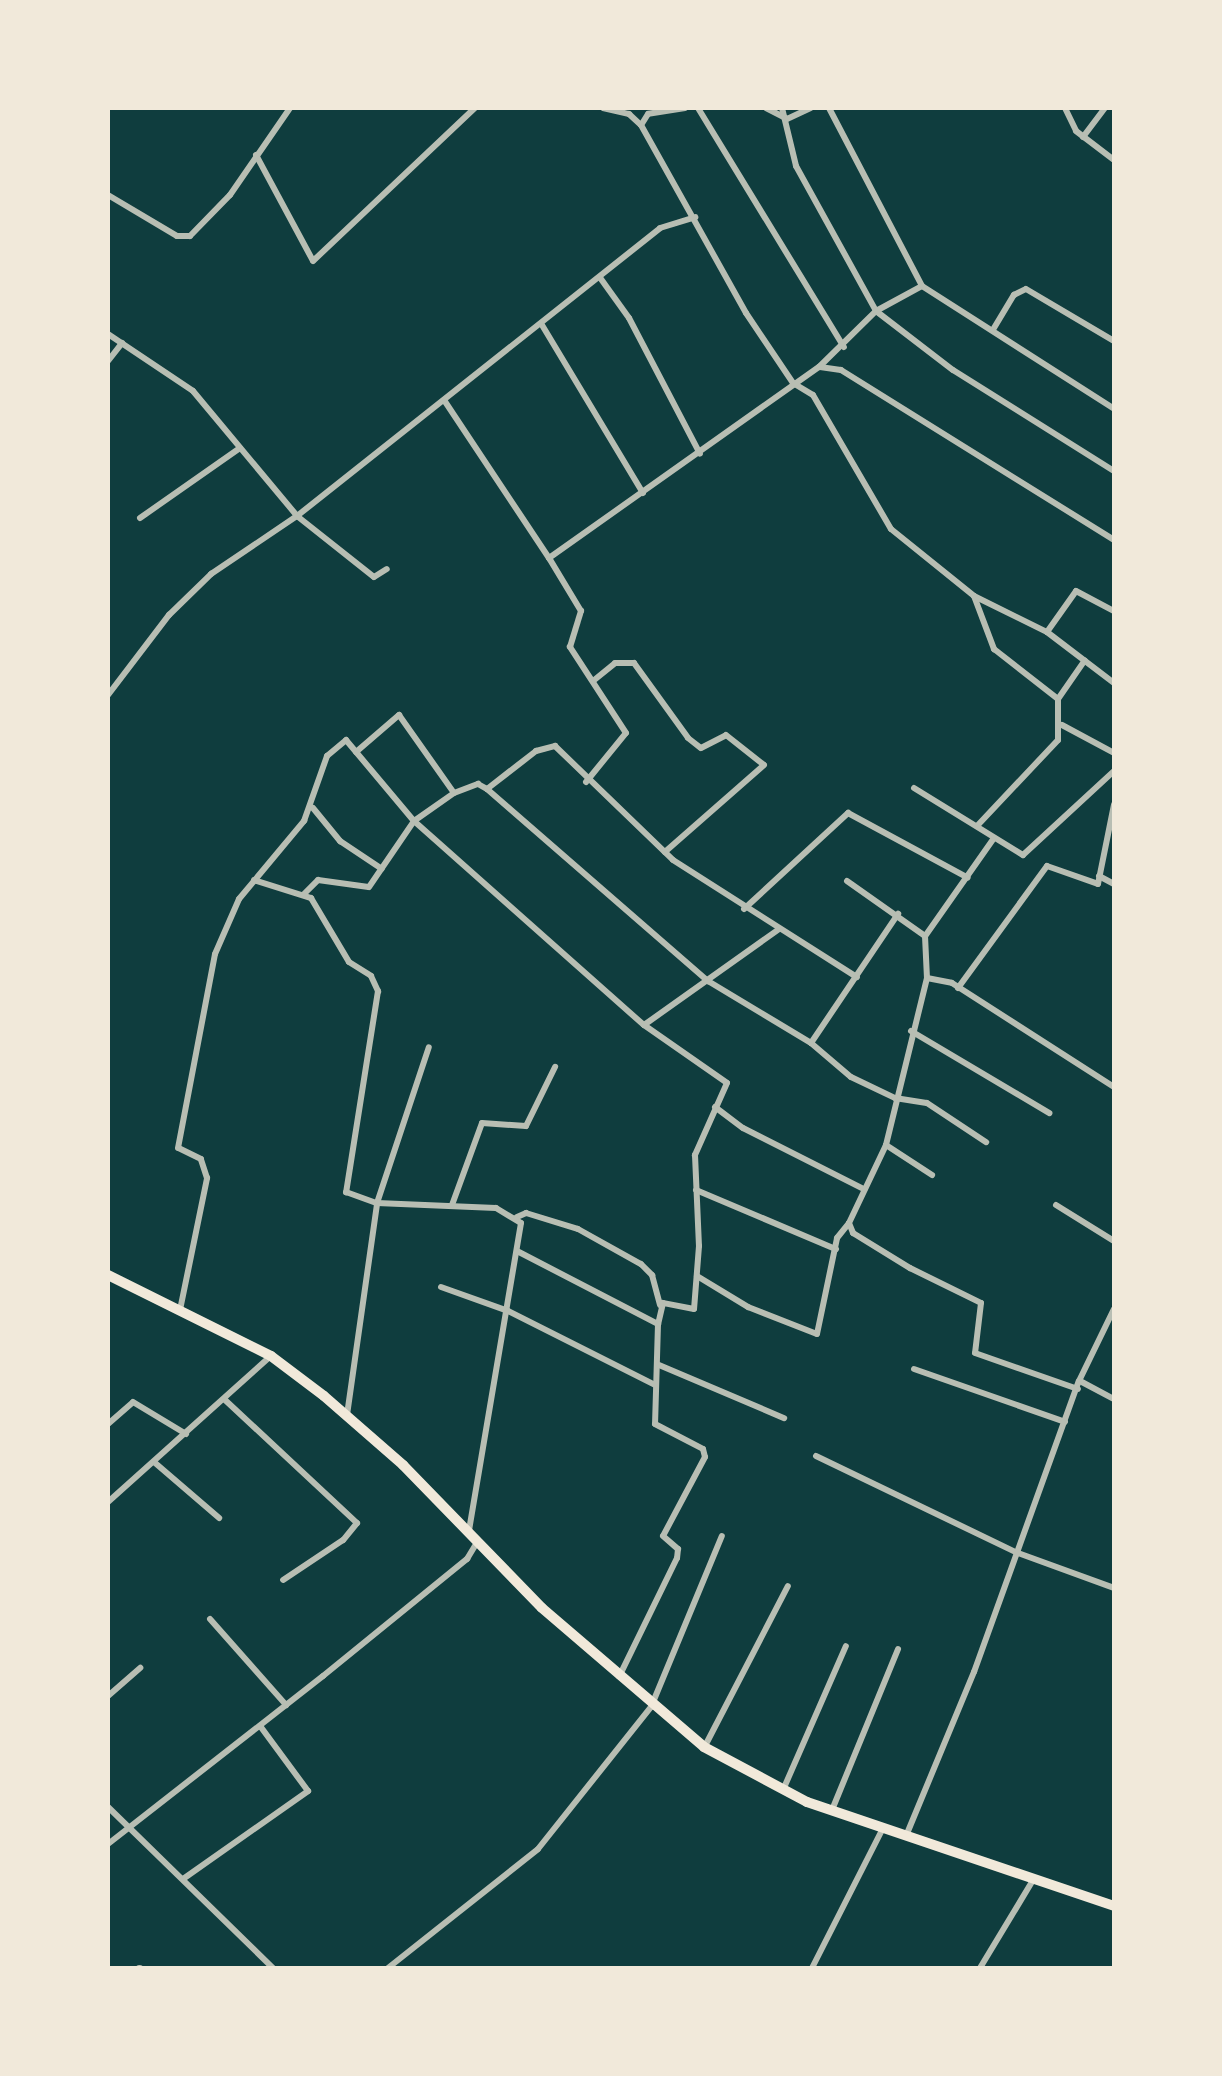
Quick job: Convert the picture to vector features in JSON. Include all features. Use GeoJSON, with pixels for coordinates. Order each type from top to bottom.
{"type":"FeatureCollection","features":[{"type":"Feature","properties":{"kind":"highway"},"geometry":{"type":"LineString","coordinates":[[108,1275],[271,1356],[347,1415],[619,1678],[704,1748],[782,1791],[1114,1906]]}},
{"type":"Feature","properties":{"kind":"street"},"geometry":{"type":"LineString","coordinates":[[108,195],[178,236],[190,236],[230,195],[290,108]]}},
{"type":"Feature","properties":{"kind":"street"},"geometry":{"type":"LineString","coordinates":[[256,155],[313,261],[474,108]]}},
{"type":"Feature","properties":{"kind":"street"},"geometry":{"type":"LineString","coordinates":[[603,108],[630,114],[640,126],[746,313],[797,383],[812,394],[891,529],[974,596],[1046,632],[1114,683]]}},
{"type":"Feature","properties":{"kind":"street"},"geometry":{"type":"LineString","coordinates":[[640,126],[648,111],[685,108]]}},
{"type":"Feature","properties":{"kind":"street"},"geometry":{"type":"LineString","coordinates":[[698,108],[844,347]]}},
{"type":"Feature","properties":{"kind":"street"},"geometry":{"type":"LineString","coordinates":[[766,108],[787,119]]}},
{"type":"Feature","properties":{"kind":"street"},"geometry":{"type":"LineString","coordinates":[[782,108],[787,119],[783,130],[796,166],[876,312],[927,352],[1114,471]]}},
{"type":"Feature","properties":{"kind":"street"},"geometry":{"type":"LineString","coordinates":[[787,119],[810,108]]}},
{"type":"Feature","properties":{"kind":"street"},"geometry":{"type":"LineString","coordinates":[[829,108],[922,286],[994,328],[1114,409]]}},
{"type":"Feature","properties":{"kind":"street"},"geometry":{"type":"LineString","coordinates":[[1065,108],[1084,137],[1114,160]]}},
{"type":"Feature","properties":{"kind":"street"},"geometry":{"type":"LineString","coordinates":[[1084,137],[1105,108]]}},
{"type":"Feature","properties":{"kind":"street"},"geometry":{"type":"LineString","coordinates":[[108,695],[156,630],[211,574],[297,516],[601,279],[660,228],[694,217]]}},
{"type":"Feature","properties":{"kind":"street"},"geometry":{"type":"LineString","coordinates":[[601,279],[629,318],[700,454]]}},
{"type":"Feature","properties":{"kind":"street"},"geometry":{"type":"LineString","coordinates":[[549,558],[819,367],[876,312],[922,286]]}},
{"type":"Feature","properties":{"kind":"street"},"geometry":{"type":"LineString","coordinates":[[994,328],[1014,295],[1026,289],[1114,341]]}},
{"type":"Feature","properties":{"kind":"street"},"geometry":{"type":"LineString","coordinates":[[542,325],[644,493]]}},
{"type":"Feature","properties":{"kind":"street"},"geometry":{"type":"LineString","coordinates":[[108,334],[194,391],[297,516],[374,577],[387,570]]}},
{"type":"Feature","properties":{"kind":"street"},"geometry":{"type":"LineString","coordinates":[[108,361],[122,344]]}},
{"type":"Feature","properties":{"kind":"street"},"geometry":{"type":"LineString","coordinates":[[819,367],[841,370],[1114,540]]}},
{"type":"Feature","properties":{"kind":"street"},"geometry":{"type":"LineString","coordinates":[[444,400],[582,611],[570,647],[626,733],[586,782]]}},
{"type":"Feature","properties":{"kind":"street"},"geometry":{"type":"LineString","coordinates":[[140,518],[240,448]]}},
{"type":"Feature","properties":{"kind":"street"},"geometry":{"type":"LineString","coordinates":[[1046,632],[1076,591],[1114,610]]}},
{"type":"Feature","properties":{"kind":"street"},"geometry":{"type":"LineString","coordinates":[[974,596],[994,649],[1058,699]]}},
{"type":"Feature","properties":{"kind":"street"},"geometry":{"type":"LineString","coordinates":[[977,826],[1058,740],[1058,699],[1085,660]]}},
{"type":"Feature","properties":{"kind":"street"},"geometry":{"type":"LineString","coordinates":[[592,682],[615,662],[634,662],[688,738],[701,748],[726,734],[764,765],[665,852]]}},
{"type":"Feature","properties":{"kind":"street"},"geometry":{"type":"LineString","coordinates":[[356,752],[399,715],[454,793]]}},
{"type":"Feature","properties":{"kind":"street"},"geometry":{"type":"LineString","coordinates":[[1061,725],[1114,752]]}},
{"type":"Feature","properties":{"kind":"street"},"geometry":{"type":"LineString","coordinates":[[180,1311],[207,1178],[201,1160],[178,1148],[215,954],[254,880],[313,808],[334,746],[346,740],[414,821],[644,1026],[720,1072],[728,1082],[699,1134],[694,1190],[697,1276],[691,1313],[660,1305]]}},
{"type":"Feature","properties":{"kind":"street"},"geometry":{"type":"LineString","coordinates":[[488,789],[536,751],[555,746],[586,782],[665,852],[744,909],[856,977]]}},
{"type":"Feature","properties":{"kind":"street"},"geometry":{"type":"LineString","coordinates":[[914,788],[1018,854],[1030,852],[1114,771]]}},
{"type":"Feature","properties":{"kind":"street"},"geometry":{"type":"LineString","coordinates":[[304,894],[318,880],[369,887],[414,821],[454,793],[478,784],[708,981],[811,1044],[851,1077],[895,1098],[927,1103],[986,1142]]}},
{"type":"Feature","properties":{"kind":"street"},"geometry":{"type":"LineString","coordinates":[[313,808],[340,841],[382,869]]}},
{"type":"Feature","properties":{"kind":"street"},"geometry":{"type":"LineString","coordinates":[[958,988],[1046,866],[1088,885],[1098,884],[1114,809]]}},
{"type":"Feature","properties":{"kind":"street"},"geometry":{"type":"LineString","coordinates":[[744,909],[848,813],[968,878]]}},
{"type":"Feature","properties":{"kind":"street"},"geometry":{"type":"LineString","coordinates":[[697,1276],[748,1307],[817,1334],[836,1249],[886,1145],[927,978],[925,936],[994,838]]}},
{"type":"Feature","properties":{"kind":"street"},"geometry":{"type":"LineString","coordinates":[[1099,876],[1114,884]]}},
{"type":"Feature","properties":{"kind":"street"},"geometry":{"type":"LineString","coordinates":[[254,880],[304,894],[349,962],[371,976],[378,991],[344,1188],[377,1203],[496,1208],[517,1217],[578,1230],[642,1264],[652,1275],[660,1305],[655,1385],[657,1429],[703,1449],[705,1458],[663,1536],[678,1549],[677,1558],[619,1678]]}},
{"type":"Feature","properties":{"kind":"street"},"geometry":{"type":"LineString","coordinates":[[847,881],[898,914],[908,928],[925,936]]}},
{"type":"Feature","properties":{"kind":"street"},"geometry":{"type":"LineString","coordinates":[[811,1044],[898,914]]}},
{"type":"Feature","properties":{"kind":"street"},"geometry":{"type":"LineString","coordinates":[[644,1026],[779,929]]}},
{"type":"Feature","properties":{"kind":"street"},"geometry":{"type":"LineString","coordinates":[[927,978],[958,988],[1114,1087]]}},
{"type":"Feature","properties":{"kind":"street"},"geometry":{"type":"LineString","coordinates":[[911,1031],[1049,1113]]}},
{"type":"Feature","properties":{"kind":"street"},"geometry":{"type":"LineString","coordinates":[[347,1415],[377,1203],[429,1047]]}},
{"type":"Feature","properties":{"kind":"street"},"geometry":{"type":"LineString","coordinates":[[452,1205],[482,1123],[526,1126],[555,1067]]}},
{"type":"Feature","properties":{"kind":"street"},"geometry":{"type":"LineString","coordinates":[[715,1106],[743,1128],[864,1189]]}},
{"type":"Feature","properties":{"kind":"street"},"geometry":{"type":"LineString","coordinates":[[886,1145],[932,1175]]}},
{"type":"Feature","properties":{"kind":"street"},"geometry":{"type":"LineString","coordinates":[[694,1190],[836,1249]]}},
{"type":"Feature","properties":{"kind":"street"},"geometry":{"type":"LineString","coordinates":[[1056,1205],[1114,1241]]}},
{"type":"Feature","properties":{"kind":"street"},"geometry":{"type":"LineString","coordinates":[[108,1844],[467,1558],[517,1250],[517,1217]]}},
{"type":"Feature","properties":{"kind":"street"},"geometry":{"type":"LineString","coordinates":[[849,1223],[867,1242],[980,1302],[975,1353],[1114,1399]]}},
{"type":"Feature","properties":{"kind":"street"},"geometry":{"type":"LineString","coordinates":[[517,1250],[658,1324]]}},
{"type":"Feature","properties":{"kind":"street"},"geometry":{"type":"LineString","coordinates":[[441,1287],[508,1311],[655,1385]]}},
{"type":"Feature","properties":{"kind":"street"},"geometry":{"type":"LineString","coordinates":[[906,1836],[1018,1554],[1079,1385],[1114,1309]]}},
{"type":"Feature","properties":{"kind":"street"},"geometry":{"type":"LineString","coordinates":[[108,1502],[271,1356]]}},
{"type":"Feature","properties":{"kind":"street"},"geometry":{"type":"LineString","coordinates":[[659,1364],[784,1418]]}},
{"type":"Feature","properties":{"kind":"street"},"geometry":{"type":"LineString","coordinates":[[914,1369],[1065,1422]]}},
{"type":"Feature","properties":{"kind":"street"},"geometry":{"type":"LineString","coordinates":[[224,1399],[356,1523],[343,1540],[283,1580]]}},
{"type":"Feature","properties":{"kind":"street"},"geometry":{"type":"LineString","coordinates":[[108,1424],[133,1402],[186,1434]]}},
{"type":"Feature","properties":{"kind":"street"},"geometry":{"type":"LineString","coordinates":[[816,1456],[1018,1554],[1114,1588]]}},
{"type":"Feature","properties":{"kind":"street"},"geometry":{"type":"LineString","coordinates":[[154,1462],[219,1518]]}},
{"type":"Feature","properties":{"kind":"street"},"geometry":{"type":"LineString","coordinates":[[388,1968],[538,1850],[651,1707],[722,1536]]}},
{"type":"Feature","properties":{"kind":"street"},"geometry":{"type":"LineString","coordinates":[[704,1748],[788,1586]]}},
{"type":"Feature","properties":{"kind":"street"},"geometry":{"type":"LineString","coordinates":[[210,1619],[286,1706]]}},
{"type":"Feature","properties":{"kind":"street"},"geometry":{"type":"LineString","coordinates":[[782,1791],[846,1646]]}},
{"type":"Feature","properties":{"kind":"street"},"geometry":{"type":"LineString","coordinates":[[832,1810],[898,1649]]}},
{"type":"Feature","properties":{"kind":"street"},"geometry":{"type":"LineString","coordinates":[[108,1696],[140,1668]]}},
{"type":"Feature","properties":{"kind":"street"},"geometry":{"type":"LineString","coordinates":[[183,1879],[308,1792],[260,1726]]}},
{"type":"Feature","properties":{"kind":"street"},"geometry":{"type":"LineString","coordinates":[[108,1807],[273,1968]]}},
{"type":"Feature","properties":{"kind":"street"},"geometry":{"type":"LineString","coordinates":[[812,1968],[884,1826]]}},
{"type":"Feature","properties":{"kind":"street"},"geometry":{"type":"LineString","coordinates":[[980,1968],[1034,1878]]}}]}
